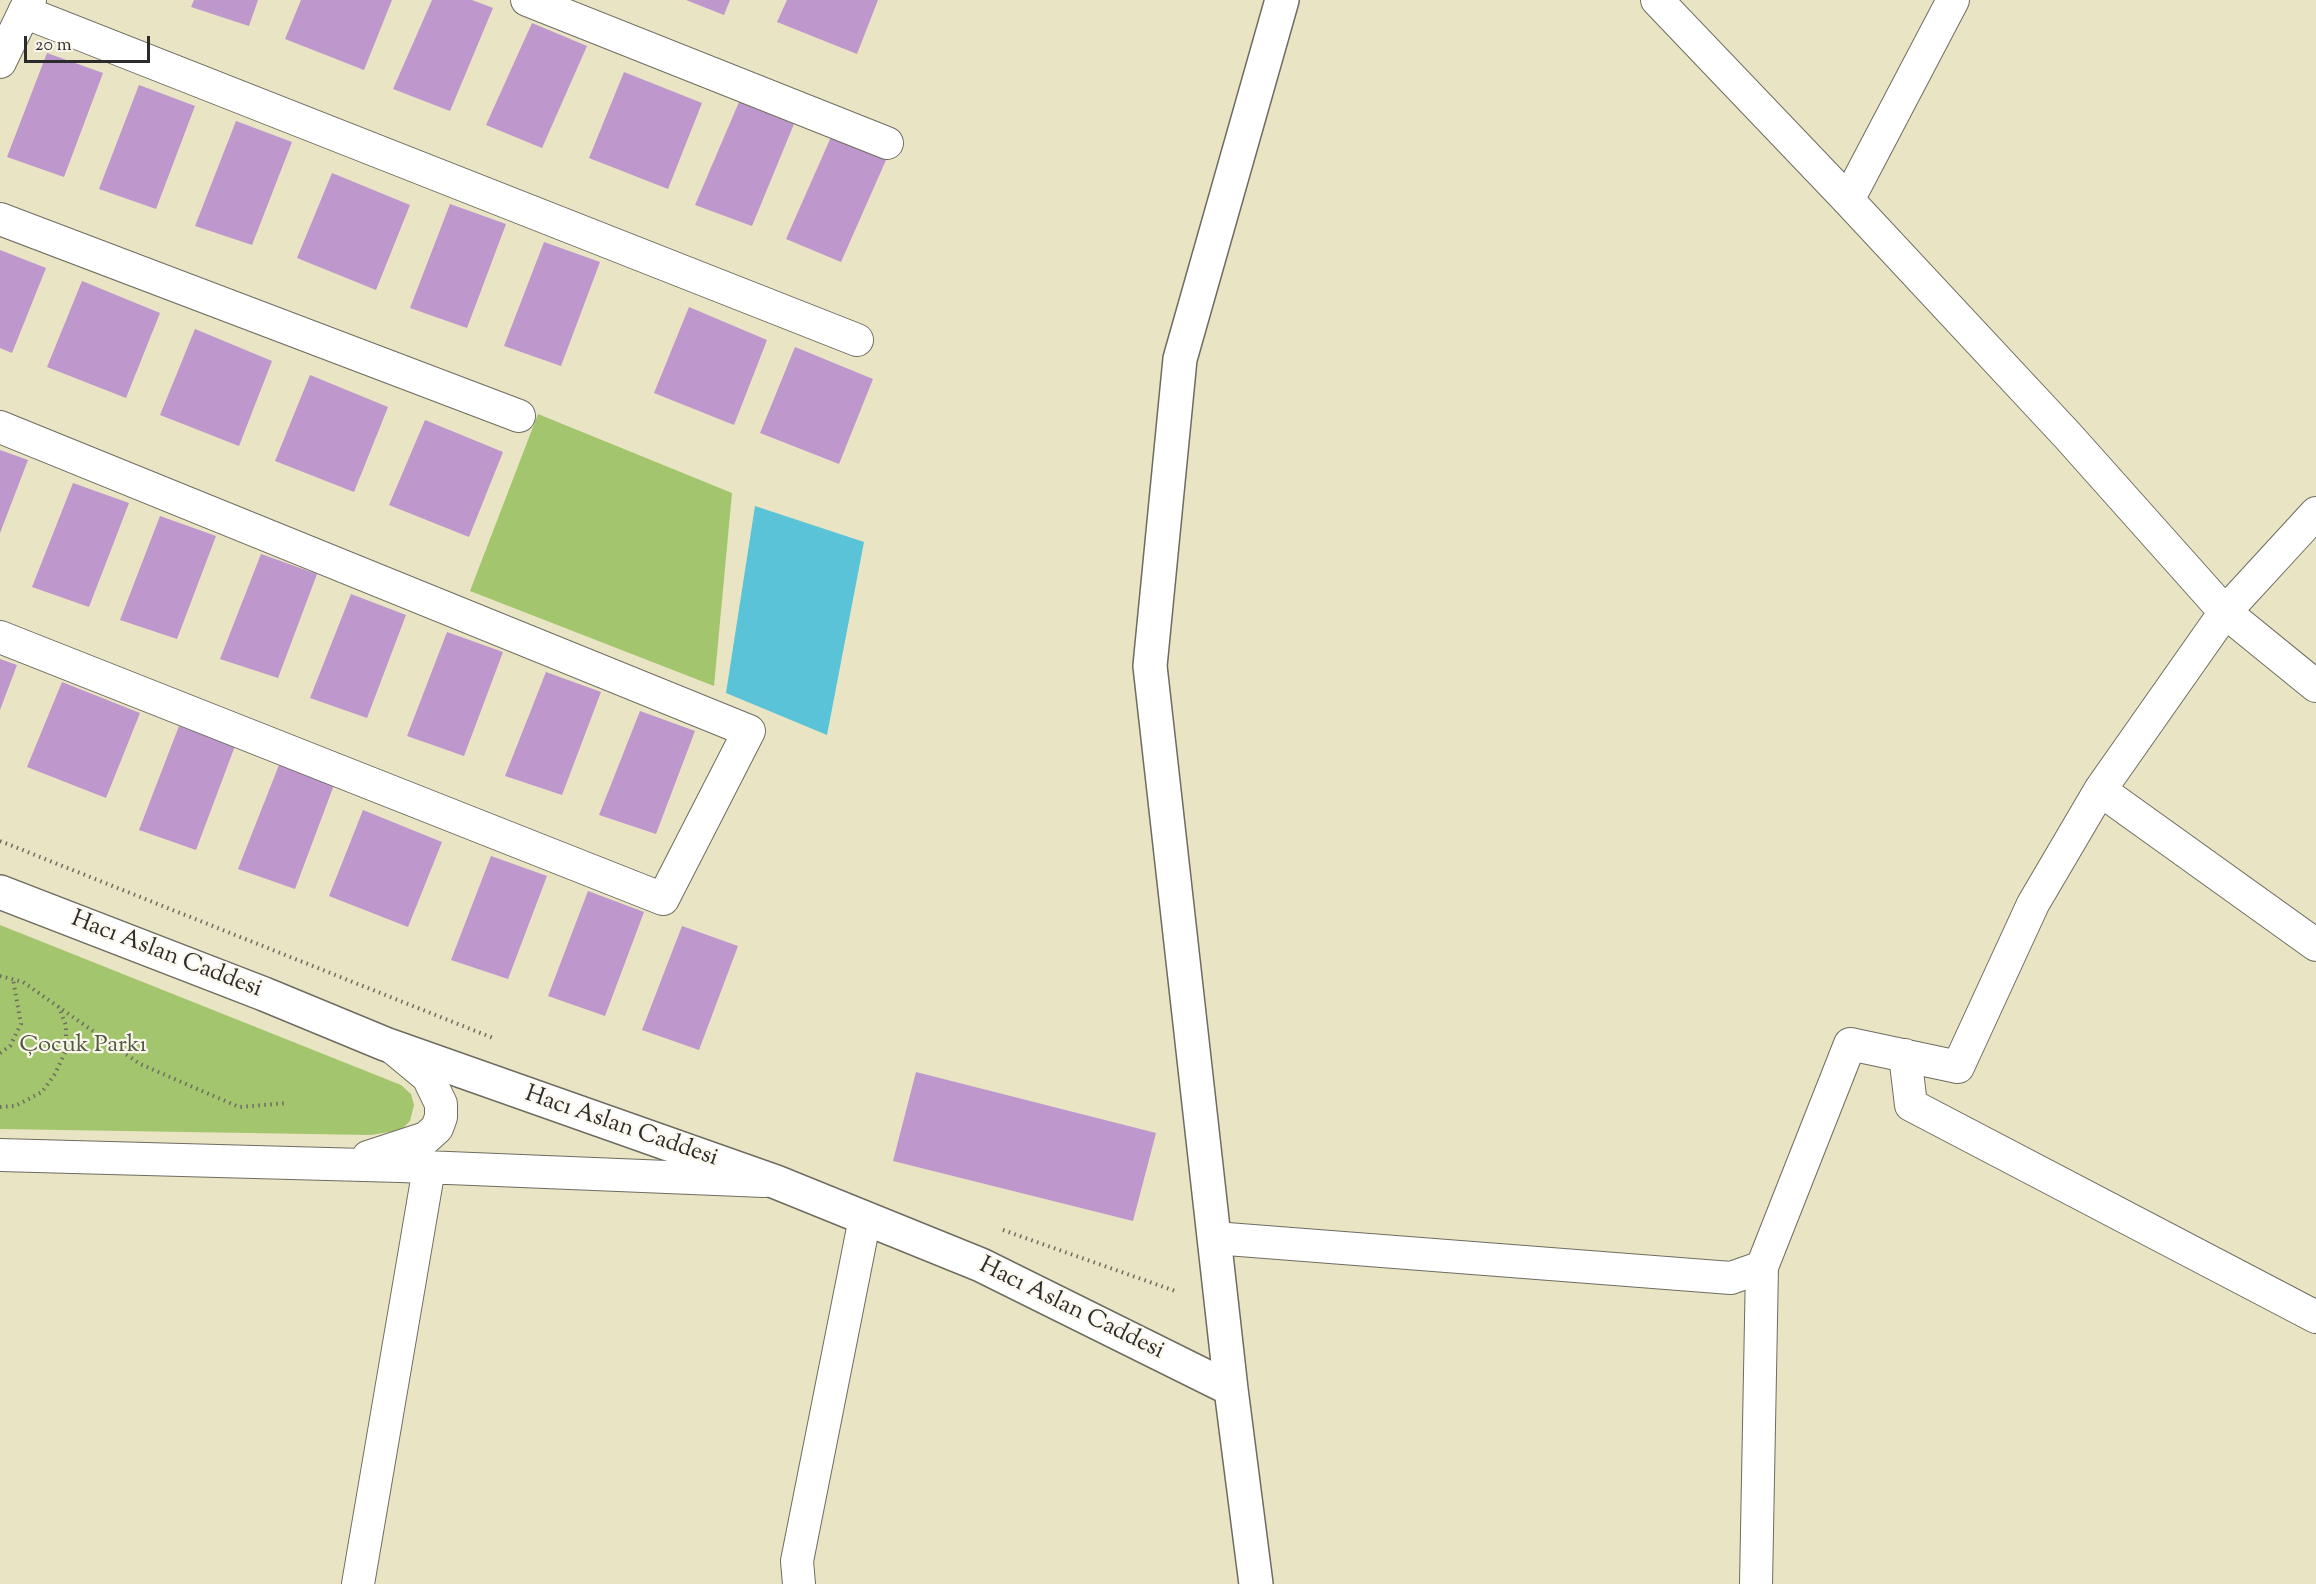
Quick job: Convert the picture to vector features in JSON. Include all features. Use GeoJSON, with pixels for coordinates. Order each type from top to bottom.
{"type":"FeatureCollection","features":[{"type":"Feature","properties":{"kind":"street"},"geometry":{"type":"LineString","coordinates":[[527,0],[887,143]]}},
{"type":"Feature","properties":{"kind":"street"},"geometry":{"type":"LineString","coordinates":[[1256,1584],[1231,1389],[1150,666],[1180,359],[1282,0]]}},
{"type":"Feature","properties":{"kind":"street"},"geometry":{"type":"LineString","coordinates":[[1657,0],[2068,436],[2225,612],[2316,686]]}},
{"type":"Feature","properties":{"kind":"street"},"geometry":{"type":"LineString","coordinates":[[1848,200],[1953,0]]}},
{"type":"Feature","properties":{"kind":"street"},"geometry":{"type":"LineString","coordinates":[[0,62],[27,6],[857,340]]}},
{"type":"Feature","properties":{"kind":"street"},"geometry":{"type":"LineString","coordinates":[[0,219],[519,416]]}},
{"type":"Feature","properties":{"kind":"street"},"geometry":{"type":"LineString","coordinates":[[0,427],[749,731],[663,899],[0,637]]}},
{"type":"Feature","properties":{"kind":"street"},"geometry":{"type":"LineString","coordinates":[[1756,1584],[1762,1267],[1850,1044],[1958,1067],[2033,904],[2100,790],[2225,612],[2316,513]]}},
{"type":"Feature","properties":{"kind":"street"},"geometry":{"type":"LineString","coordinates":[[2100,790],[2316,945]]}},
{"type":"Feature","properties":{"kind":"street","name":"Hacı Aslan Caddesi"},"geometry":{"type":"LineString","coordinates":[[0,892],[392,1047],[776,1182],[981,1265],[1231,1389]]}},
{"type":"Feature","properties":{"kind":"street"},"geometry":{"type":"LineString","coordinates":[[345,1164],[418,1142],[433,1133],[440,1122],[441,1104],[428,1077],[392,1047]]}},
{"type":"Feature","properties":{"kind":"street"},"geometry":{"type":"LineString","coordinates":[[1905,1055],[1911,1105],[2316,1317]]}},
{"type":"Feature","properties":{"kind":"street"},"geometry":{"type":"LineString","coordinates":[[0,1155],[345,1164],[776,1182]]}},
{"type":"Feature","properties":{"kind":"street"},"geometry":{"type":"LineString","coordinates":[[358,1584],[429,1168]]}},
{"type":"Feature","properties":{"kind":"street"},"geometry":{"type":"LineString","coordinates":[[799,1584],[797,1561],[865,1218]]}},
{"type":"Feature","properties":{"kind":"street"},"geometry":{"type":"LineString","coordinates":[[1215,1238],[1731,1278],[1762,1267]]}},
{"type":"Feature","properties":{"kind":"path"},"geometry":{"type":"LineString","coordinates":[[0,976],[23,982],[140,1064],[239,1107],[288,1103]]}},
{"type":"Feature","properties":{"kind":"path"},"geometry":{"type":"LineString","coordinates":[[0,1053],[10,1046],[21,1024],[13,979]]}},
{"type":"Feature","properties":{"kind":"path"},"geometry":{"type":"LineString","coordinates":[[0,1107],[15,1106],[42,1092],[55,1074],[66,1050],[66,1026],[58,1006]]}},
{"type":"Feature","properties":{"kind":"green space"},"geometry":{"type":"Polygon","coordinates":[[[538,414],[732,493],[714,686],[470,591],[538,414]]]}},
{"type":"Feature","properties":{"kind":"green space","name":"Çocuk Parkı"},"geometry":{"type":"Polygon","coordinates":[[[0,925],[401,1085],[411,1094],[414,1105],[410,1121],[401,1130],[371,1135],[0,1129],[0,925]]]}},
{"type":"Feature","properties":{"kind":"water"},"geometry":{"type":"Polygon","coordinates":[[[755,506],[864,542],[827,735],[726,693],[755,506]]]}},
{"type":"Feature","properties":{"kind":"building"},"geometry":{"type":"Polygon","coordinates":[[[194,0],[258,0],[249,26],[191,7],[194,0]]]}},
{"type":"Feature","properties":{"kind":"building"},"geometry":{"type":"Polygon","coordinates":[[[301,0],[392,0],[364,70],[285,39],[301,0]]]}},
{"type":"Feature","properties":{"kind":"building"},"geometry":{"type":"Polygon","coordinates":[[[432,0],[472,0],[493,8],[450,111],[393,89],[432,0]]]}},
{"type":"Feature","properties":{"kind":"building"},"geometry":{"type":"Polygon","coordinates":[[[686,0],[730,0],[724,15],[686,0]]]}},
{"type":"Feature","properties":{"kind":"building"},"geometry":{"type":"Polygon","coordinates":[[[787,0],[878,0],[857,54],[777,22],[787,0]]]}},
{"type":"Feature","properties":{"kind":"building"},"geometry":{"type":"Polygon","coordinates":[[[532,23],[587,46],[542,148],[486,125],[532,23]]]}},
{"type":"Feature","properties":{"kind":"building"},"geometry":{"type":"Polygon","coordinates":[[[47,53],[103,73],[64,177],[7,157],[47,53]]]}},
{"type":"Feature","properties":{"kind":"building"},"geometry":{"type":"Polygon","coordinates":[[[624,72],[702,103],[668,189],[589,158],[624,72]]]}},
{"type":"Feature","properties":{"kind":"building"},"geometry":{"type":"Polygon","coordinates":[[[139,85],[195,106],[156,209],[99,189],[139,85]]]}},
{"type":"Feature","properties":{"kind":"building"},"geometry":{"type":"Polygon","coordinates":[[[739,102],[794,124],[752,226],[695,205],[739,102]]]}},
{"type":"Feature","properties":{"kind":"building"},"geometry":{"type":"Polygon","coordinates":[[[236,121],[292,142],[252,245],[195,226],[236,121]]]}},
{"type":"Feature","properties":{"kind":"building"},"geometry":{"type":"Polygon","coordinates":[[[831,137],[886,160],[841,262],[786,239],[831,137]]]}},
{"type":"Feature","properties":{"kind":"building"},"geometry":{"type":"Polygon","coordinates":[[[332,173],[410,205],[376,290],[297,258],[332,173]]]}},
{"type":"Feature","properties":{"kind":"building"},"geometry":{"type":"Polygon","coordinates":[[[450,204],[506,224],[467,328],[410,308],[450,204]]]}},
{"type":"Feature","properties":{"kind":"building"},"geometry":{"type":"Polygon","coordinates":[[[544,242],[600,262],[561,366],[504,346],[544,242]]]}},
{"type":"Feature","properties":{"kind":"building"},"geometry":{"type":"Polygon","coordinates":[[[0,250],[46,268],[12,353],[0,348],[0,250]]]}},
{"type":"Feature","properties":{"kind":"building"},"geometry":{"type":"Polygon","coordinates":[[[82,281],[160,313],[126,398],[47,367],[82,281]]]}},
{"type":"Feature","properties":{"kind":"building"},"geometry":{"type":"Polygon","coordinates":[[[689,307],[767,340],[734,425],[654,393],[689,307]]]}},
{"type":"Feature","properties":{"kind":"building"},"geometry":{"type":"Polygon","coordinates":[[[195,329],[272,361],[239,446],[160,415],[195,329]]]}},
{"type":"Feature","properties":{"kind":"building"},"geometry":{"type":"Polygon","coordinates":[[[795,347],[873,379],[839,464],[760,433],[795,347]]]}},
{"type":"Feature","properties":{"kind":"building"},"geometry":{"type":"Polygon","coordinates":[[[310,375],[388,407],[354,492],[275,461],[310,375]]]}},
{"type":"Feature","properties":{"kind":"building"},"geometry":{"type":"Polygon","coordinates":[[[425,420],[503,452],[469,537],[389,505],[425,420]]]}},
{"type":"Feature","properties":{"kind":"building"},"geometry":{"type":"Polygon","coordinates":[[[0,450],[28,460],[0,533],[0,450]]]}},
{"type":"Feature","properties":{"kind":"building"},"geometry":{"type":"Polygon","coordinates":[[[73,483],[129,503],[89,607],[32,587],[73,483]]]}},
{"type":"Feature","properties":{"kind":"building"},"geometry":{"type":"Polygon","coordinates":[[[160,516],[216,536],[177,639],[120,620],[160,516]]]}},
{"type":"Feature","properties":{"kind":"building"},"geometry":{"type":"Polygon","coordinates":[[[261,554],[317,574],[278,678],[220,659],[261,554]]]}},
{"type":"Feature","properties":{"kind":"building"},"geometry":{"type":"Polygon","coordinates":[[[351,594],[406,615],[367,718],[310,698],[351,594]]]}},
{"type":"Feature","properties":{"kind":"building"},"geometry":{"type":"Polygon","coordinates":[[[447,632],[503,652],[464,756],[407,736],[447,632]]]}},
{"type":"Feature","properties":{"kind":"building"},"geometry":{"type":"Polygon","coordinates":[[[0,659],[17,665],[0,710],[0,659]]]}},
{"type":"Feature","properties":{"kind":"building"},"geometry":{"type":"Polygon","coordinates":[[[546,672],[601,692],[562,795],[505,776],[546,672]]]}},
{"type":"Feature","properties":{"kind":"building"},"geometry":{"type":"Polygon","coordinates":[[[62,682],[140,713],[106,798],[27,767],[62,682]]]}},
{"type":"Feature","properties":{"kind":"building"},"geometry":{"type":"Polygon","coordinates":[[[640,711],[695,731],[656,834],[599,815],[640,711]]]}},
{"type":"Feature","properties":{"kind":"building"},"geometry":{"type":"Polygon","coordinates":[[[179,726],[235,746],[196,850],[139,830],[179,726]]]}},
{"type":"Feature","properties":{"kind":"building"},"geometry":{"type":"Polygon","coordinates":[[[279,765],[334,785],[295,889],[238,869],[279,765]]]}},
{"type":"Feature","properties":{"kind":"building"},"geometry":{"type":"Polygon","coordinates":[[[363,810],[442,842],[408,927],[329,896],[363,810]]]}},
{"type":"Feature","properties":{"kind":"building"},"geometry":{"type":"Polygon","coordinates":[[[491,856],[547,876],[508,979],[451,960],[491,856]]]}},
{"type":"Feature","properties":{"kind":"building"},"geometry":{"type":"Polygon","coordinates":[[[588,891],[644,912],[605,1016],[548,996],[588,891]]]}},
{"type":"Feature","properties":{"kind":"building"},"geometry":{"type":"Polygon","coordinates":[[[682,926],[738,946],[699,1050],[642,1030],[682,926]]]}},
{"type":"Feature","properties":{"kind":"building"},"geometry":{"type":"Polygon","coordinates":[[[916,1072],[1156,1133],[1133,1221],[893,1161],[916,1072]]]}}]}
